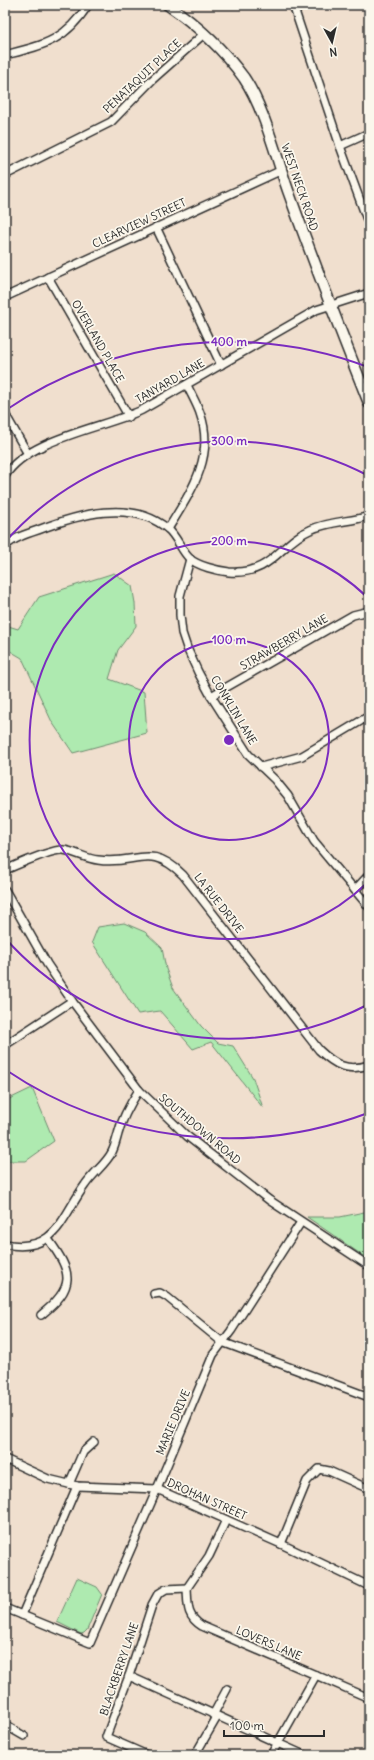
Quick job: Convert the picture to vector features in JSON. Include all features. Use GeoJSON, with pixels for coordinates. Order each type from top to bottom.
{"type":"FeatureCollection","features":[{"type":"Feature","properties":{"kind":"street"},"geometry":{"type":"LineString","coordinates":[[5,55],[50,43],[66,32],[79,19],[88,5]]}},
{"type":"Feature","properties":{"kind":"street","name":"WEST NECK ROAD"},"geometry":{"type":"LineString","coordinates":[[168,5],[205,33],[228,58],[245,80],[259,110],[331,306],[369,403]]}},
{"type":"Feature","properties":{"kind":"street"},"geometry":{"type":"LineString","coordinates":[[293,5],[340,146],[369,226]]}},
{"type":"Feature","properties":{"kind":"street","name":"PENATAQUIT PLACE"},"geometry":{"type":"LineString","coordinates":[[5,174],[111,122],[157,75],[205,33]]}},
{"type":"Feature","properties":{"kind":"street"},"geometry":{"type":"LineString","coordinates":[[340,146],[369,133]]}},
{"type":"Feature","properties":{"kind":"street","name":"CLEARVIEW STREET"},"geometry":{"type":"LineString","coordinates":[[5,297],[282,170]]}},
{"type":"Feature","properties":{"kind":"street"},"geometry":{"type":"LineString","coordinates":[[156,227],[221,364]]}},
{"type":"Feature","properties":{"kind":"street","name":"OVERLAND PLACE"},"geometry":{"type":"LineString","coordinates":[[48,277],[129,416]]}},
{"type":"Feature","properties":{"kind":"street","name":"TANYARD LANE"},"geometry":{"type":"LineString","coordinates":[[5,476],[11,466],[28,454],[64,438],[129,416],[187,385],[316,310],[369,293]]}},
{"type":"Feature","properties":{"kind":"street"},"geometry":{"type":"LineString","coordinates":[[168,529],[196,479],[206,451],[205,431],[200,413],[187,385]]}},
{"type":"Feature","properties":{"kind":"street"},"geometry":{"type":"LineString","coordinates":[[5,414],[28,454]]}},
{"type":"Feature","properties":{"kind":"street"},"geometry":{"type":"LineString","coordinates":[[5,543],[65,520],[103,512],[130,513],[150,519],[168,529],[190,559],[213,569],[231,572],[250,570],[268,564],[309,530],[325,524],[369,516]]}},
{"type":"Feature","properties":{"kind":"street","name":"CONKLIN LANE"},"geometry":{"type":"LineString","coordinates":[[190,559],[180,596],[182,633],[187,648],[211,696],[248,754],[275,780],[288,796],[314,841],[369,907]]}},
{"type":"Feature","properties":{"kind":"street","name":"STRAWBERRY LANE"},"geometry":{"type":"LineString","coordinates":[[211,696],[353,615],[369,611]]}},
{"type":"Feature","properties":{"kind":"street"},"geometry":{"type":"LineString","coordinates":[[261,767],[302,756],[369,716]]}},
{"type":"Feature","properties":{"kind":"street","name":"LA RUE DRIVE"},"geometry":{"type":"LineString","coordinates":[[5,870],[49,852],[62,850],[98,860],[110,861],[144,856],[159,858],[172,864],[184,875],[319,1050],[332,1062],[344,1067],[360,1068],[369,1065]]}},
{"type":"Feature","properties":{"kind":"street"},"geometry":{"type":"LineString","coordinates":[[355,890],[369,875]]}},
{"type":"Feature","properties":{"kind":"street","name":"SOUTHDOWN ROAD"},"geometry":{"type":"LineString","coordinates":[[5,890],[46,964],[139,1090],[187,1136],[269,1200],[369,1266]]}},
{"type":"Feature","properties":{"kind":"street"},"geometry":{"type":"LineString","coordinates":[[5,1044],[72,1001]]}},
{"type":"Feature","properties":{"kind":"street"},"geometry":{"type":"LineString","coordinates":[[5,1244],[19,1247],[48,1239],[66,1218],[72,1204],[90,1178],[112,1153],[128,1106],[139,1090]]}},
{"type":"Feature","properties":{"kind":"street","name":"MARIE DRIVE"},"geometry":{"type":"LineString","coordinates":[[22,1615],[90,1643],[213,1355],[301,1222]]}},
{"type":"Feature","properties":{"kind":"street"},"geometry":{"type":"LineString","coordinates":[[41,1315],[57,1302],[61,1296],[65,1289],[67,1273],[60,1256],[48,1239]]}},
{"type":"Feature","properties":{"kind":"street"},"geometry":{"type":"LineString","coordinates":[[154,1294],[160,1293],[167,1297],[222,1342],[369,1396]]}},
{"type":"Feature","properties":{"kind":"street"},"geometry":{"type":"LineString","coordinates":[[69,1484],[83,1452],[94,1442]]}},
{"type":"Feature","properties":{"kind":"street","name":"DROHAN STREET"},"geometry":{"type":"LineString","coordinates":[[5,1459],[48,1479],[77,1486],[157,1489],[281,1544],[369,1586]]}},
{"type":"Feature","properties":{"kind":"street"},"geometry":{"type":"LineString","coordinates":[[281,1544],[307,1481],[318,1469],[329,1471],[369,1489]]}},
{"type":"Feature","properties":{"kind":"street"},"geometry":{"type":"LineString","coordinates":[[5,1608],[22,1615],[77,1486]]}},
{"type":"Feature","properties":{"kind":"street"},"geometry":{"type":"LineString","coordinates":[[186,1588],[209,1556],[226,1520]]}},
{"type":"Feature","properties":{"kind":"street","name":"LOVERS LANE"},"geometry":{"type":"LineString","coordinates":[[186,1588],[189,1612],[193,1620],[202,1626],[369,1698]]}},
{"type":"Feature","properties":{"kind":"street","name":"BLACKBERRY LANE"},"geometry":{"type":"LineString","coordinates":[[147,1755],[106,1737],[129,1676],[152,1605],[158,1594],[166,1589],[186,1588]]}},
{"type":"Feature","properties":{"kind":"street"},"geometry":{"type":"LineString","coordinates":[[271,1755],[316,1675]]}},
{"type":"Feature","properties":{"kind":"street"},"geometry":{"type":"LineString","coordinates":[[129,1676],[304,1755]]}},
{"type":"Feature","properties":{"kind":"street"},"geometry":{"type":"LineString","coordinates":[[195,1755],[227,1689]]}},
{"type":"Feature","properties":{"kind":"street"},"geometry":{"type":"LineString","coordinates":[[5,1725],[24,1736]]}},
{"type":"Feature","properties":{"kind":"green space"},"geometry":{"type":"Polygon","coordinates":[[[114,573],[132,586],[135,603],[136,626],[118,650],[109,679],[144,692],[147,733],[73,753],[52,722],[22,658],[5,648],[5,625],[18,629],[39,597],[114,573]]]}},
{"type":"Feature","properties":{"kind":"green space"},"geometry":{"type":"Polygon","coordinates":[[[124,923],[145,932],[162,948],[166,969],[173,988],[201,1026],[218,1043],[233,1046],[253,1078],[263,1108],[211,1042],[193,1049],[160,1011],[138,1014],[92,942],[98,927],[124,923]]]}},
{"type":"Feature","properties":{"kind":"green space"},"geometry":{"type":"Polygon","coordinates":[[[32,1088],[54,1141],[26,1161],[8,1161],[5,1157],[5,1101],[32,1088]]]}},
{"type":"Feature","properties":{"kind":"green space"},"geometry":{"type":"Polygon","coordinates":[[[369,1211],[369,1260],[307,1217],[340,1217],[369,1211]]]}},
{"type":"Feature","properties":{"kind":"green space"},"geometry":{"type":"Polygon","coordinates":[[[77,1578],[97,1587],[102,1594],[87,1630],[81,1634],[57,1622],[77,1578]]]}}]}
